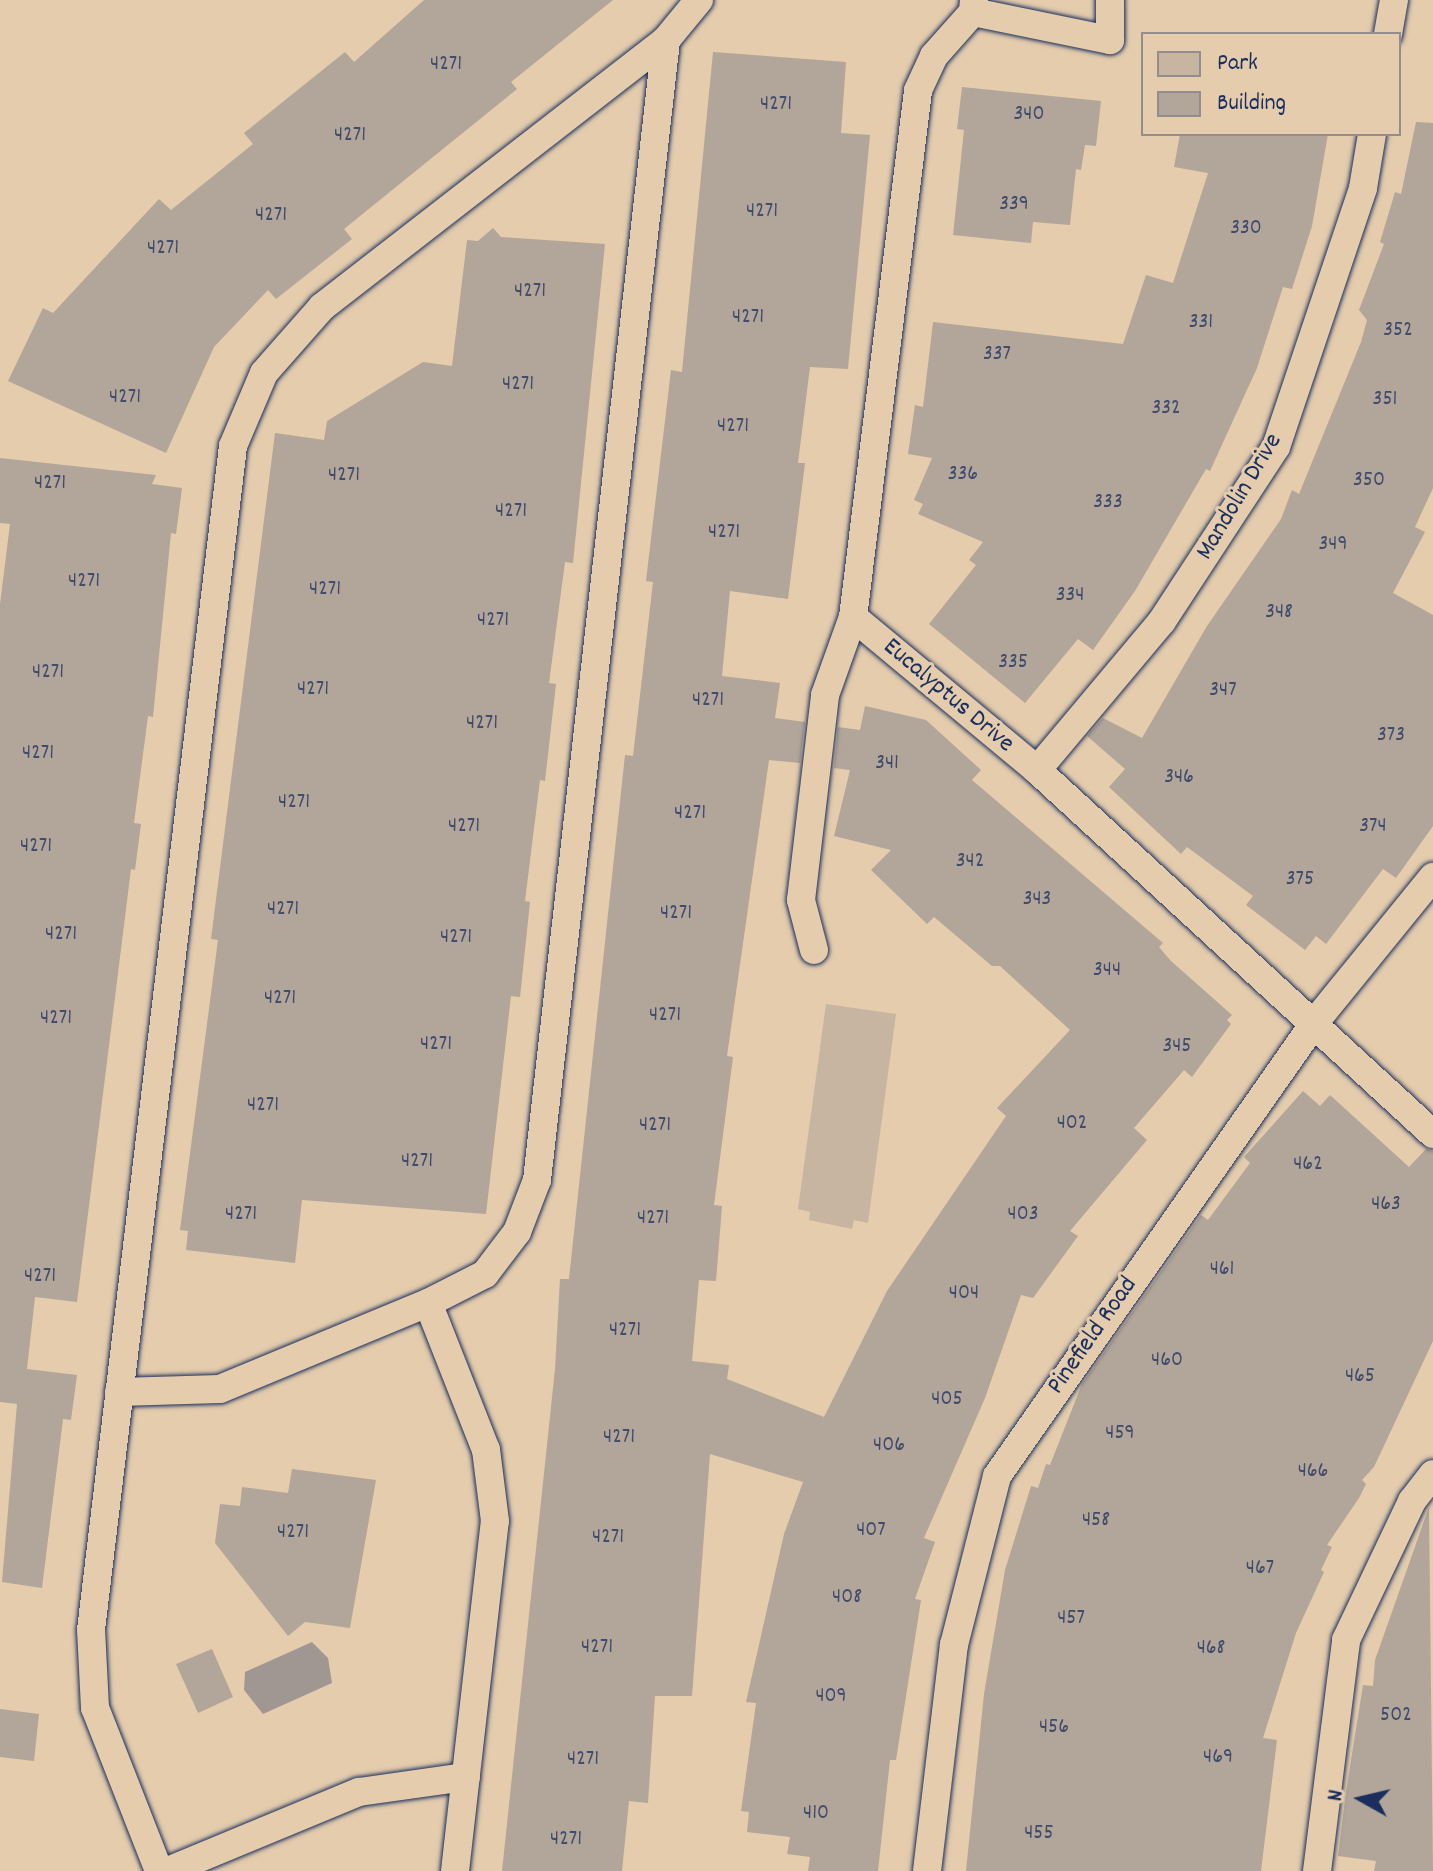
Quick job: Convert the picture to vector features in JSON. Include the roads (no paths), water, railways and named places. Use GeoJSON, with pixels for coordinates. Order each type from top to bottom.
{"type":"FeatureCollection","features":[{"type":"Feature","properties":{"kind":"lane"},"geometry":{"type":"LineString","coordinates":[[159,1871],[95,1708],[91,1630],[233,446],[264,373],[322,307],[666,40],[699,0]]}},
{"type":"Feature","properties":{"kind":"lane"},"geometry":{"type":"LineString","coordinates":[[814,950],[801,900],[802,884],[825,695],[853,617],[918,91],[934,56],[973,6],[1110,40],[1110,0]]}},
{"type":"Feature","properties":{"kind":"lane"},"geometry":{"type":"LineString","coordinates":[[1388,32],[1394,0]]}},
{"type":"Feature","properties":{"kind":"lane"},"geometry":{"type":"LineString","coordinates":[[119,1392],[220,1389],[428,1303],[485,1274],[517,1232],[537,1180],[666,40]]}},
{"type":"Feature","properties":{"kind":"lane","name":"Mandolin Drive"},"geometry":{"type":"LineString","coordinates":[[1037,770],[1162,621],[1276,447],[1363,188],[1372,136]]}},
{"type":"Feature","properties":{"kind":"lane","name":"Eucalyptus Drive"},"geometry":{"type":"LineString","coordinates":[[853,617],[1037,770],[1315,1022],[1433,1134]]}},
{"type":"Feature","properties":{"kind":"lane","name":"Pinefield Road"},"geometry":{"type":"LineString","coordinates":[[927,1871],[954,1645],[997,1476],[1315,1022],[1433,877]]}},
{"type":"Feature","properties":{"kind":"lane"},"geometry":{"type":"LineString","coordinates":[[428,1303],[486,1450],[495,1521],[455,1871]]}},
{"type":"Feature","properties":{"kind":"lane"},"geometry":{"type":"LineString","coordinates":[[1317,1871],[1346,1640],[1412,1501],[1433,1474]]}},
{"type":"Feature","properties":{"kind":"lane"},"geometry":{"type":"LineString","coordinates":[[168,1871],[359,1792],[466,1777]]}}]}
